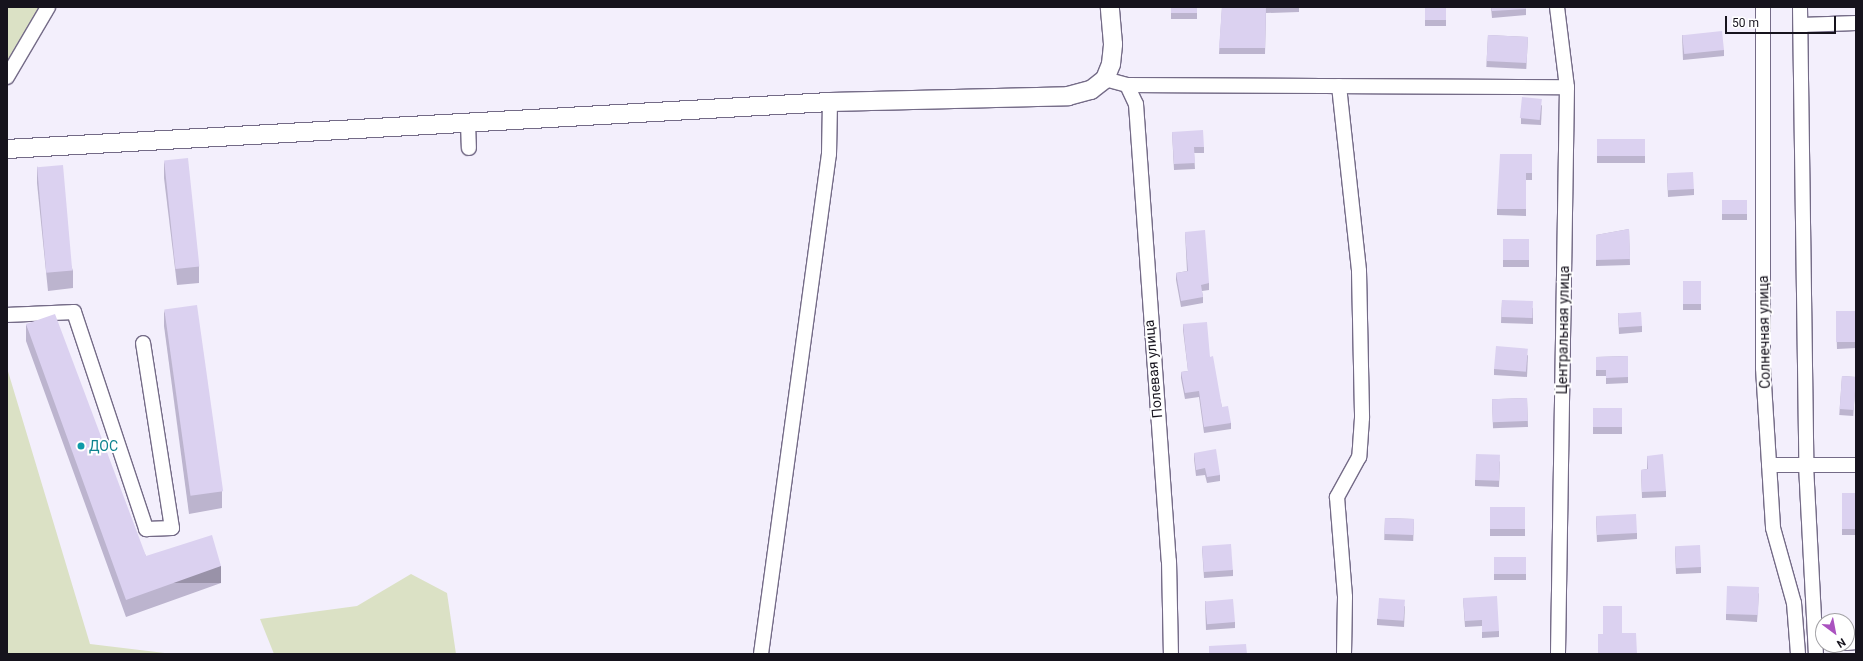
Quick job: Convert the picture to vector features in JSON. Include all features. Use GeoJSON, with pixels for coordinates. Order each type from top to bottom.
{"type":"FeatureCollection","features":[{"type":"Feature","properties":{"kind":"main road"},"geometry":{"type":"LineString","coordinates":[[7,149],[830,102],[1068,96],[1091,90],[1105,79],[1111,64],[1113,44],[1110,7]]}},
{"type":"Feature","properties":{"kind":"street"},"geometry":{"type":"LineString","coordinates":[[7,77],[48,7]]}},
{"type":"Feature","properties":{"kind":"street","name":"Центральная улица"},"geometry":{"type":"LineString","coordinates":[[1557,7],[1567,87],[1558,654]]}},
{"type":"Feature","properties":{"kind":"street","name":"Солнечная улица"},"geometry":{"type":"LineString","coordinates":[[1764,7],[1763,368],[1773,528],[1794,603],[1798,654]]}},
{"type":"Feature","properties":{"kind":"street"},"geometry":{"type":"LineString","coordinates":[[1800,7],[1806,465],[1816,613]]}},
{"type":"Feature","properties":{"kind":"street"},"geometry":{"type":"LineString","coordinates":[[1801,25],[1856,23]]}},
{"type":"Feature","properties":{"kind":"street"},"geometry":{"type":"LineString","coordinates":[[1105,79],[1127,85],[1567,87]]}},
{"type":"Feature","properties":{"kind":"street","name":"Полевая улица"},"geometry":{"type":"LineString","coordinates":[[1127,85],[1136,104],[1169,561],[1171,654]]}},
{"type":"Feature","properties":{"kind":"street"},"geometry":{"type":"LineString","coordinates":[[1339,86],[1359,271],[1362,418],[1359,457],[1337,497],[1345,597],[1344,654]]}},
{"type":"Feature","properties":{"kind":"street"},"geometry":{"type":"LineString","coordinates":[[761,654],[829,154],[830,102]]}},
{"type":"Feature","properties":{"kind":"street"},"geometry":{"type":"LineString","coordinates":[[468,123],[469,148]]}},
{"type":"Feature","properties":{"kind":"street"},"geometry":{"type":"LineString","coordinates":[[7,315],[74,312],[146,529],[172,528],[143,343]]}},
{"type":"Feature","properties":{"kind":"street"},"geometry":{"type":"LineString","coordinates":[[1769,465],[1856,465]]}},
{"type":"Feature","properties":{"kind":"green space"},"geometry":{"type":"Polygon","coordinates":[[[7,7],[41,7],[7,65],[7,7]]]}},
{"type":"Feature","properties":{"kind":"green space"},"geometry":{"type":"Polygon","coordinates":[[[7,368],[90,644],[173,654],[7,654],[7,368]]]}},
{"type":"Feature","properties":{"kind":"green space"},"geometry":{"type":"Polygon","coordinates":[[[411,574],[447,593],[456,654],[274,654],[260,619],[357,606],[411,574]]]}},
{"type":"Feature","properties":{"kind":"building"},"geometry":{"type":"Polygon","coordinates":[[[1171,7],[1197,7],[1197,13],[1171,13],[1171,7]]]}},
{"type":"Feature","properties":{"kind":"building"},"geometry":{"type":"Polygon","coordinates":[[[1222,7],[1266,7],[1265,48],[1219,48],[1222,7]]]}},
{"type":"Feature","properties":{"kind":"building"},"geometry":{"type":"Polygon","coordinates":[[[1425,7],[1446,7],[1446,20],[1425,20],[1425,7]]]}},
{"type":"Feature","properties":{"kind":"building"},"geometry":{"type":"Polygon","coordinates":[[[1491,7],[1526,7],[1526,9],[1492,11],[1491,7]]]}},
{"type":"Feature","properties":{"kind":"building"},"geometry":{"type":"Polygon","coordinates":[[[1722,31],[1724,50],[1684,54],[1682,35],[1722,31]]]}},
{"type":"Feature","properties":{"kind":"building"},"geometry":{"type":"Polygon","coordinates":[[[1488,35],[1528,37],[1527,63],[1487,61],[1488,35]]]}},
{"type":"Feature","properties":{"kind":"building"},"geometry":{"type":"Polygon","coordinates":[[[1522,97],[1542,99],[1540,120],[1520,118],[1522,97]]]}},
{"type":"Feature","properties":{"kind":"building"},"geometry":{"type":"Polygon","coordinates":[[[1203,130],[1204,147],[1194,147],[1195,163],[1174,164],[1172,132],[1203,130]]]}},
{"type":"Feature","properties":{"kind":"building"},"geometry":{"type":"Polygon","coordinates":[[[1597,139],[1645,139],[1645,156],[1597,156],[1597,139]]]}},
{"type":"Feature","properties":{"kind":"building"},"geometry":{"type":"Polygon","coordinates":[[[1500,154],[1532,154],[1532,173],[1526,173],[1526,209],[1497,209],[1500,154]]]}},
{"type":"Feature","properties":{"kind":"building"},"geometry":{"type":"Polygon","coordinates":[[[188,158],[199,266],[176,269],[164,161],[188,158]]]}},
{"type":"Feature","properties":{"kind":"building"},"geometry":{"type":"Polygon","coordinates":[[[63,165],[72,271],[46,273],[37,167],[63,165]]]}},
{"type":"Feature","properties":{"kind":"building"},"geometry":{"type":"Polygon","coordinates":[[[1693,172],[1694,189],[1668,190],[1667,173],[1693,172]]]}},
{"type":"Feature","properties":{"kind":"building"},"geometry":{"type":"Polygon","coordinates":[[[1722,200],[1747,200],[1747,214],[1722,214],[1722,200]]]}},
{"type":"Feature","properties":{"kind":"building"},"geometry":{"type":"Polygon","coordinates":[[[1629,229],[1630,259],[1596,260],[1596,235],[1629,229]]]}},
{"type":"Feature","properties":{"kind":"building"},"geometry":{"type":"Polygon","coordinates":[[[1205,230],[1209,283],[1201,285],[1203,297],[1181,301],[1176,273],[1188,271],[1185,232],[1205,230]]]}},
{"type":"Feature","properties":{"kind":"building"},"geometry":{"type":"Polygon","coordinates":[[[1503,239],[1529,239],[1529,260],[1503,260],[1503,239]]]}},
{"type":"Feature","properties":{"kind":"building"},"geometry":{"type":"Polygon","coordinates":[[[1683,281],[1701,281],[1701,304],[1683,304],[1683,281]]]}},
{"type":"Feature","properties":{"kind":"building"},"geometry":{"type":"Polygon","coordinates":[[[1502,300],[1533,301],[1532,318],[1501,317],[1502,300]]]}},
{"type":"Feature","properties":{"kind":"building"},"geometry":{"type":"Polygon","coordinates":[[[197,305],[223,491],[190,496],[164,310],[197,305]]]}},
{"type":"Feature","properties":{"kind":"building"},"geometry":{"type":"Polygon","coordinates":[[[1836,311],[1856,311],[1856,342],[1836,342],[1836,311]]]}},
{"type":"Feature","properties":{"kind":"building"},"geometry":{"type":"Polygon","coordinates":[[[1641,312],[1642,326],[1619,328],[1618,314],[1641,312]]]}},
{"type":"Feature","properties":{"kind":"building","name":"ДОС"},"geometry":{"type":"Polygon","coordinates":[[[55,314],[146,556],[212,535],[221,566],[126,600],[26,324],[55,314]]]}},
{"type":"Feature","properties":{"kind":"building"},"geometry":{"type":"Polygon","coordinates":[[[1207,322],[1210,357],[1213,356],[1222,407],[1228,406],[1231,423],[1204,427],[1199,391],[1185,393],[1181,372],[1188,371],[1183,324],[1207,322]]]}},
{"type":"Feature","properties":{"kind":"building"},"geometry":{"type":"Polygon","coordinates":[[[1496,346],[1528,349],[1526,372],[1494,369],[1496,346]]]}},
{"type":"Feature","properties":{"kind":"building"},"geometry":{"type":"Polygon","coordinates":[[[1628,356],[1628,377],[1606,378],[1606,370],[1596,370],[1596,357],[1628,356]]]}},
{"type":"Feature","properties":{"kind":"building"},"geometry":{"type":"Polygon","coordinates":[[[1842,376],[1856,377],[1854,410],[1840,409],[1842,376]]]}},
{"type":"Feature","properties":{"kind":"building"},"geometry":{"type":"Polygon","coordinates":[[[1527,398],[1528,421],[1493,422],[1492,399],[1527,398]]]}},
{"type":"Feature","properties":{"kind":"building"},"geometry":{"type":"Polygon","coordinates":[[[1593,408],[1622,408],[1622,427],[1593,427],[1593,408]]]}},
{"type":"Feature","properties":{"kind":"building"},"geometry":{"type":"Polygon","coordinates":[[[1216,449],[1220,475],[1207,477],[1205,468],[1196,470],[1194,453],[1216,449]]]}},
{"type":"Feature","properties":{"kind":"building"},"geometry":{"type":"Polygon","coordinates":[[[1476,454],[1500,455],[1499,481],[1475,480],[1476,454]]]}},
{"type":"Feature","properties":{"kind":"building"},"geometry":{"type":"Polygon","coordinates":[[[1663,454],[1666,491],[1642,492],[1641,470],[1648,469],[1647,456],[1663,454]]]}},
{"type":"Feature","properties":{"kind":"building"},"geometry":{"type":"Polygon","coordinates":[[[1842,493],[1856,493],[1856,529],[1842,529],[1842,493]]]}},
{"type":"Feature","properties":{"kind":"building"},"geometry":{"type":"Polygon","coordinates":[[[1490,507],[1525,507],[1525,529],[1490,529],[1490,507]]]}},
{"type":"Feature","properties":{"kind":"building"},"geometry":{"type":"Polygon","coordinates":[[[1636,514],[1637,533],[1597,535],[1596,516],[1636,514]]]}},
{"type":"Feature","properties":{"kind":"building"},"geometry":{"type":"Polygon","coordinates":[[[1385,518],[1414,519],[1413,535],[1384,534],[1385,518]]]}},
{"type":"Feature","properties":{"kind":"building"},"geometry":{"type":"Polygon","coordinates":[[[1231,544],[1233,570],[1204,572],[1202,546],[1231,544]]]}},
{"type":"Feature","properties":{"kind":"building"},"geometry":{"type":"Polygon","coordinates":[[[1700,545],[1701,567],[1676,568],[1675,546],[1700,545]]]}},
{"type":"Feature","properties":{"kind":"building"},"geometry":{"type":"Polygon","coordinates":[[[1494,557],[1526,557],[1526,574],[1494,574],[1494,557]]]}},
{"type":"Feature","properties":{"kind":"building"},"geometry":{"type":"Polygon","coordinates":[[[1727,586],[1759,587],[1758,615],[1726,614],[1727,586]]]}},
{"type":"Feature","properties":{"kind":"building"},"geometry":{"type":"Polygon","coordinates":[[[1497,596],[1499,631],[1482,632],[1482,620],[1465,621],[1463,598],[1497,596]]]}},
{"type":"Feature","properties":{"kind":"building"},"geometry":{"type":"Polygon","coordinates":[[[1379,598],[1405,600],[1403,621],[1378,619],[1379,598]]]}},
{"type":"Feature","properties":{"kind":"building"},"geometry":{"type":"Polygon","coordinates":[[[1233,599],[1235,622],[1207,624],[1205,601],[1233,599]]]}},
{"type":"Feature","properties":{"kind":"building"},"geometry":{"type":"Polygon","coordinates":[[[1603,606],[1622,606],[1622,633],[1636,633],[1637,654],[1598,654],[1598,634],[1603,634],[1603,606]]]}},
{"type":"Feature","properties":{"kind":"building"},"geometry":{"type":"Polygon","coordinates":[[[1246,644],[1247,654],[1209,654],[1209,646],[1246,644]]]}},
{"type":"Feature","properties":{"kind":"place","name":"ДОС"},"geometry":{"type":"Point","coordinates":[81,446]}}]}
